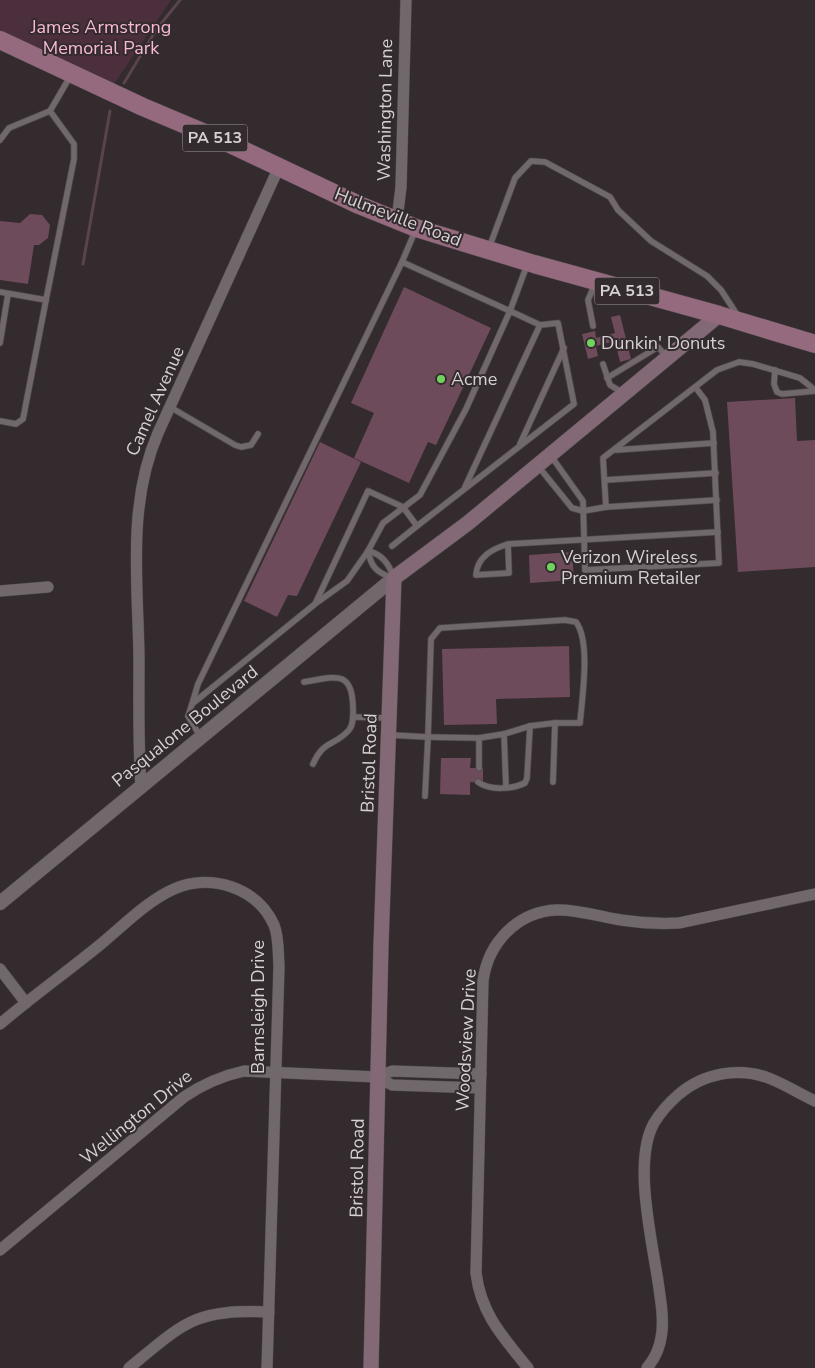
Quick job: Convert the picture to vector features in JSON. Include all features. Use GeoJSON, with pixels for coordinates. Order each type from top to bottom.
{"type":"FeatureCollection","features":[{"type":"Feature","properties":{"kind":"main road","name":"Hulmeville Road"},"geometry":{"type":"LineString","coordinates":[[0,40],[416,228],[596,282],[720,315],[815,344]]}},
{"type":"Feature","properties":{"kind":"main road"},"geometry":{"type":"LineString","coordinates":[[394,578],[468,523],[720,315]]}},
{"type":"Feature","properties":{"kind":"main road","name":"Bristol Road"},"geometry":{"type":"LineString","coordinates":[[370,1368],[377,1077],[394,578]]}},
{"type":"Feature","properties":{"kind":"street","name":"Washington Lane"},"geometry":{"type":"LineString","coordinates":[[397,220],[401,187],[406,0]]}},
{"type":"Feature","properties":{"kind":"street","name":"Camel Avenue"},"geometry":{"type":"LineString","coordinates":[[141,787],[138,705],[138,515],[145,466],[279,167]]}},
{"type":"Feature","properties":{"kind":"street","name":"Pasqualone Boulevard"},"geometry":{"type":"LineString","coordinates":[[0,903],[394,578]]}},
{"type":"Feature","properties":{"kind":"street"},"geometry":{"type":"LineString","coordinates":[[0,591],[48,586]]}},
{"type":"Feature","properties":{"kind":"street","name":"Barnsleigh Drive"},"geometry":{"type":"LineString","coordinates":[[0,1024],[161,896],[175,888],[196,883],[214,882],[232,885],[251,897],[263,908],[274,925],[279,975],[267,1368]]}},
{"type":"Feature","properties":{"kind":"street","name":"Woodsview Drive"},"geometry":{"type":"LineString","coordinates":[[528,1368],[497,1329],[479,1292],[476,1257],[483,981],[486,962],[496,943],[521,920],[541,912],[557,910],[658,924],[679,923],[815,894]]}},
{"type":"Feature","properties":{"kind":"street"},"geometry":{"type":"LineString","coordinates":[[0,969],[26,1003]]}},
{"type":"Feature","properties":{"kind":"street","name":"Wellington Drive"},"geometry":{"type":"LineString","coordinates":[[0,1250],[197,1088],[224,1076],[244,1071],[377,1077]]}},
{"type":"Feature","properties":{"kind":"street"},"geometry":{"type":"LineString","coordinates":[[377,1077],[392,1071],[481,1074]]}},
{"type":"Feature","properties":{"kind":"street"},"geometry":{"type":"LineString","coordinates":[[647,1368],[658,1350],[662,1335],[661,1302],[644,1178],[646,1148],[653,1124],[669,1103],[681,1093],[695,1083],[724,1073],[739,1072],[770,1078],[815,1101]]}},
{"type":"Feature","properties":{"kind":"street"},"geometry":{"type":"LineString","coordinates":[[377,1077],[392,1085],[480,1088]]}},
{"type":"Feature","properties":{"kind":"street"},"geometry":{"type":"LineString","coordinates":[[129,1368],[186,1323],[201,1316],[228,1311],[269,1312]]}},
{"type":"Feature","properties":{"kind":"lane"},"geometry":{"type":"LineString","coordinates":[[0,140],[9,128],[50,111],[72,73]]}},
{"type":"Feature","properties":{"kind":"lane"},"geometry":{"type":"LineString","coordinates":[[0,421],[16,424],[23,419],[74,160],[74,144],[50,111]]}},
{"type":"Feature","properties":{"kind":"lane"},"geometry":{"type":"LineString","coordinates":[[488,250],[515,178],[531,161],[545,162],[610,197],[618,210],[651,241],[707,276],[721,290],[742,322]]}},
{"type":"Feature","properties":{"kind":"lane"},"geometry":{"type":"LineString","coordinates":[[202,738],[188,716],[198,684],[402,262],[416,228]]}},
{"type":"Feature","properties":{"kind":"lane"},"geometry":{"type":"LineString","coordinates":[[392,546],[574,404],[558,323],[540,325],[402,262]]}},
{"type":"Feature","properties":{"kind":"lane"},"geometry":{"type":"LineString","coordinates":[[192,704],[315,604],[347,581],[368,551],[383,522],[420,495],[466,409],[510,311],[528,262]]}},
{"type":"Feature","properties":{"kind":"lane"},"geometry":{"type":"LineString","coordinates":[[593,326],[588,300],[596,282]]}},
{"type":"Feature","properties":{"kind":"lane"},"geometry":{"type":"LineString","coordinates":[[0,292],[46,300]]}},
{"type":"Feature","properties":{"kind":"lane"},"geometry":{"type":"LineString","coordinates":[[0,343],[8,294]]}},
{"type":"Feature","properties":{"kind":"lane"},"geometry":{"type":"LineString","coordinates":[[464,489],[540,325]]}},
{"type":"Feature","properties":{"kind":"lane"},"geometry":{"type":"LineString","coordinates":[[607,378],[658,347],[668,359]]}},
{"type":"Feature","properties":{"kind":"lane"},"geometry":{"type":"LineString","coordinates":[[519,446],[564,348]]}},
{"type":"Feature","properties":{"kind":"lane"},"geometry":{"type":"LineString","coordinates":[[606,507],[604,458],[717,370],[739,362],[800,378],[815,390]]}},
{"type":"Feature","properties":{"kind":"lane"},"geometry":{"type":"LineString","coordinates":[[603,364],[610,386],[625,394]]}},
{"type":"Feature","properties":{"kind":"lane"},"geometry":{"type":"LineString","coordinates":[[775,370],[774,384],[778,392],[782,394],[815,390]]}},
{"type":"Feature","properties":{"kind":"lane"},"geometry":{"type":"LineString","coordinates":[[550,455],[583,501],[585,570],[719,563],[714,443],[705,400],[696,388]]}},
{"type":"Feature","properties":{"kind":"lane"},"geometry":{"type":"LineString","coordinates":[[170,407],[241,447],[251,445],[258,434]]}},
{"type":"Feature","properties":{"kind":"lane"},"geometry":{"type":"LineString","coordinates":[[615,450],[714,443]]}},
{"type":"Feature","properties":{"kind":"lane"},"geometry":{"type":"LineString","coordinates":[[537,466],[572,508],[583,510],[717,500]]}},
{"type":"Feature","properties":{"kind":"lane"},"geometry":{"type":"LineString","coordinates":[[605,480],[716,473]]}},
{"type":"Feature","properties":{"kind":"lane"},"geometry":{"type":"LineString","coordinates":[[315,604],[368,491],[403,508],[418,526]]}},
{"type":"Feature","properties":{"kind":"lane"},"geometry":{"type":"LineString","coordinates":[[508,544],[509,573],[476,575],[482,559],[492,549],[508,544],[718,532]]}},
{"type":"Feature","properties":{"kind":"lane"},"geometry":{"type":"LineString","coordinates":[[368,551],[370,562],[379,574],[394,578]]}},
{"type":"Feature","properties":{"kind":"lane"},"geometry":{"type":"LineString","coordinates":[[368,551],[378,553],[390,566],[394,578]]}},
{"type":"Feature","properties":{"kind":"lane"},"geometry":{"type":"LineString","coordinates":[[388,735],[428,737],[479,738],[504,734],[530,726],[580,723],[583,669],[582,630],[576,622],[565,620],[440,628],[431,639],[428,737],[425,796]]}},
{"type":"Feature","properties":{"kind":"lane"},"geometry":{"type":"LineString","coordinates":[[304,682],[340,679],[349,683],[353,695],[353,717],[348,730],[318,751],[313,764]]}},
{"type":"Feature","properties":{"kind":"lane"},"geometry":{"type":"LineString","coordinates":[[353,717],[389,718]]}},
{"type":"Feature","properties":{"kind":"lane"},"geometry":{"type":"LineString","coordinates":[[553,782],[555,724]]}},
{"type":"Feature","properties":{"kind":"lane"},"geometry":{"type":"LineString","coordinates":[[478,782],[492,788],[518,787],[525,783],[527,778],[530,726]]}},
{"type":"Feature","properties":{"kind":"lane"},"geometry":{"type":"LineString","coordinates":[[504,734],[506,787]]}},
{"type":"Feature","properties":{"kind":"lane"},"geometry":{"type":"LineString","coordinates":[[478,768],[479,738]]}},
{"type":"Feature","properties":{"kind":"green space","name":"James Armstrong Memorial Park"},"geometry":{"type":"Polygon","coordinates":[[[0,0],[171,0],[114,84],[0,32],[0,0]]]}},
{"type":"Feature","properties":{"kind":"building"},"geometry":{"type":"Polygon","coordinates":[[[30,214],[42,215],[50,225],[48,238],[39,245],[34,245],[28,284],[0,280],[0,221],[20,223],[30,214]]]}},
{"type":"Feature","properties":{"kind":"building"},"geometry":{"type":"Polygon","coordinates":[[[404,287],[491,328],[436,445],[428,442],[409,483],[354,458],[374,413],[351,403],[404,287]]]}},
{"type":"Feature","properties":{"kind":"building"},"geometry":{"type":"Polygon","coordinates":[[[620,315],[631,359],[620,362],[615,341],[596,346],[598,356],[588,359],[582,334],[595,331],[596,338],[615,333],[611,317],[620,315]]]}},
{"type":"Feature","properties":{"kind":"building"},"geometry":{"type":"Polygon","coordinates":[[[795,398],[797,441],[815,440],[815,567],[738,572],[727,402],[795,398]]]}},
{"type":"Feature","properties":{"kind":"building"},"geometry":{"type":"Polygon","coordinates":[[[320,442],[361,462],[297,596],[288,595],[277,617],[244,601],[320,442]]]}},
{"type":"Feature","properties":{"kind":"building","name":"Verizon Wireless Premium Retailer"},"geometry":{"type":"Polygon","coordinates":[[[572,552],[574,580],[530,583],[529,555],[572,552]]]}},
{"type":"Feature","properties":{"kind":"building"},"geometry":{"type":"Polygon","coordinates":[[[569,646],[570,697],[496,699],[497,724],[444,725],[442,649],[569,646]]]}},
{"type":"Feature","properties":{"kind":"building"},"geometry":{"type":"Polygon","coordinates":[[[441,758],[471,758],[470,768],[483,768],[483,783],[470,782],[470,795],[440,794],[441,758]]]}},
{"type":"Feature","properties":{"kind":"waterway"},"geometry":{"type":"LineString","coordinates":[[124,83],[156,30],[180,0]]}},
{"type":"Feature","properties":{"kind":"waterway"},"geometry":{"type":"LineString","coordinates":[[83,264],[110,111]]}},
{"type":"Feature","properties":{"kind":"place","name":"Dunkin' Donuts"},"geometry":{"type":"Point","coordinates":[591,343]}},
{"type":"Feature","properties":{"kind":"place","name":"Acme"},"geometry":{"type":"Point","coordinates":[441,379]}},
{"type":"Feature","properties":{"kind":"place","name":"Verizon Wireless Premium Retailer"},"geometry":{"type":"Point","coordinates":[551,567]}}]}
